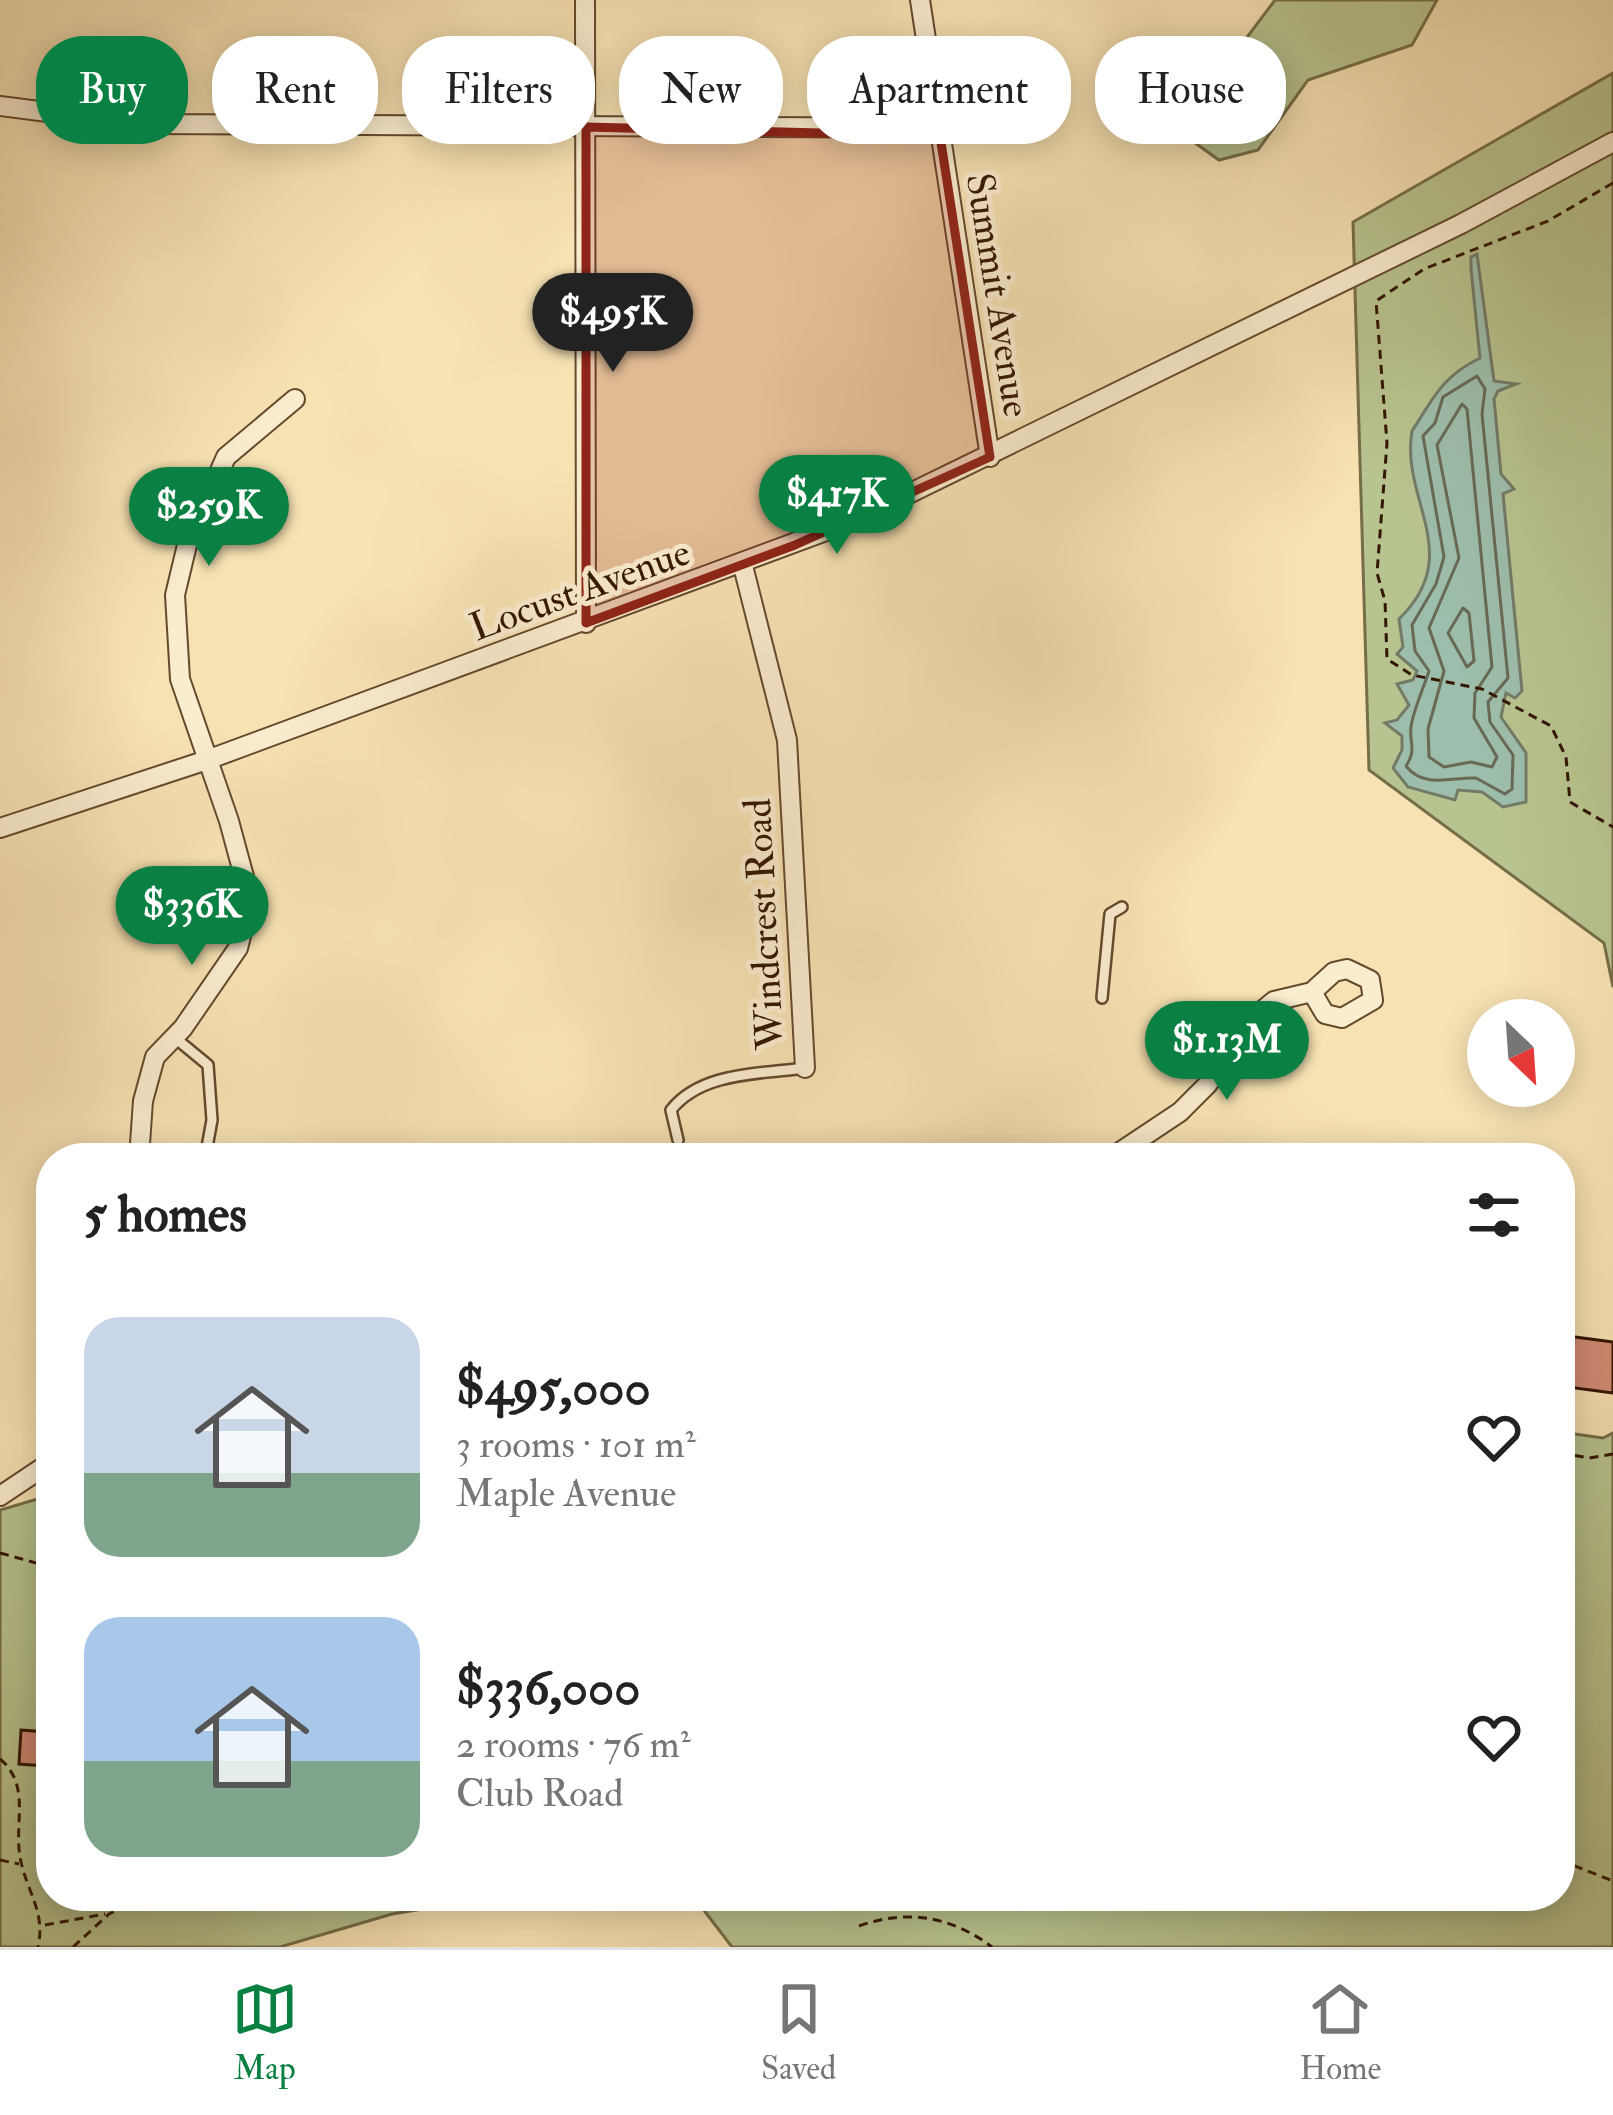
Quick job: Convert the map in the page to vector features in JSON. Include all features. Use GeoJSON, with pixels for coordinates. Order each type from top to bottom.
{"type":"FeatureCollection","features":[{"type":"Feature","properties":{"kind":"street"},"geometry":{"type":"LineString","coordinates":[[585,0],[585,36]]}},
{"type":"Feature","properties":{"kind":"street","name":"Summit Avenue"},"geometry":{"type":"LineString","coordinates":[[920,0],[925,36]]}},
{"type":"Feature","properties":{"kind":"street"},"geometry":{"type":"LineString","coordinates":[[0,106],[140,124],[402,126]]}},
{"type":"Feature","properties":{"kind":"street"},"geometry":{"type":"LineString","coordinates":[[595,127],[807,128]]}},
{"type":"Feature","properties":{"kind":"street","name":"Locust Avenue"},"geometry":{"type":"LineString","coordinates":[[0,828],[207,760],[743,566],[990,457],[1613,142]]}},
{"type":"Feature","properties":{"kind":"street"},"geometry":{"type":"LineString","coordinates":[[586,144],[586,622]]}},
{"type":"Feature","properties":{"kind":"street","name":"Summit Avenue"},"geometry":{"type":"LineString","coordinates":[[941,144],[990,457]]}},
{"type":"Feature","properties":{"kind":"street"},"geometry":{"type":"LineString","coordinates":[[140,1143],[143,1100],[155,1057],[238,948],[247,912],[246,884],[180,679],[175,595],[187,545],[226,457],[295,399]]}},
{"type":"Feature","properties":{"kind":"street","name":"Windcrest Road"},"geometry":{"type":"LineString","coordinates":[[743,566],[788,740],[805,1068]]}},
{"type":"Feature","properties":{"kind":"street"},"geometry":{"type":"LineString","coordinates":[[1134,1143],[1180,1112],[1208,1085],[1257,1015],[1274,1001],[1312,992]]}},
{"type":"Feature","properties":{"kind":"street"},"geometry":{"type":"LineString","coordinates":[[0,1496],[36,1472]]}},
{"type":"Feature","properties":{"kind":"lane"},"geometry":{"type":"LineString","coordinates":[[1102,998],[1110,914],[1122,907]]}},
{"type":"Feature","properties":{"kind":"lane"},"geometry":{"type":"LineString","coordinates":[[174,1037],[208,1065],[212,1120],[208,1143]]}},
{"type":"Feature","properties":{"kind":"lane"},"geometry":{"type":"LineString","coordinates":[[678,1140],[671,1110],[685,1092],[728,1078],[805,1068]]}},
{"type":"Feature","properties":{"kind":"path"},"geometry":{"type":"LineString","coordinates":[[1613,183],[1548,220],[1424,269],[1376,301],[1373,313],[1383,352],[1380,407],[1387,443],[1377,573],[1387,659],[1412,675],[1482,688],[1551,726],[1566,757],[1570,802],[1613,827]]}},
{"type":"Feature","properties":{"kind":"path"},"geometry":{"type":"LineString","coordinates":[[1575,1456],[1613,1454]]}},
{"type":"Feature","properties":{"kind":"path"},"geometry":{"type":"LineString","coordinates":[[0,1553],[36,1563]]}},
{"type":"Feature","properties":{"kind":"path"},"geometry":{"type":"LineString","coordinates":[[0,1759],[16,1778],[21,1864],[36,1904]]}},
{"type":"Feature","properties":{"kind":"path"},"geometry":{"type":"LineString","coordinates":[[0,1860],[21,1864]]}},
{"type":"Feature","properties":{"kind":"path"},"geometry":{"type":"LineString","coordinates":[[1575,1866],[1613,1881]]}},
{"type":"Feature","properties":{"kind":"path"},"geometry":{"type":"LineString","coordinates":[[38,1947],[44,1925],[39,1911]]}},
{"type":"Feature","properties":{"kind":"path"},"geometry":{"type":"LineString","coordinates":[[73,1947],[116,1911]]}},
{"type":"Feature","properties":{"kind":"path"},"geometry":{"type":"LineString","coordinates":[[44,1925],[110,1914]]}},
{"type":"Feature","properties":{"kind":"path"},"geometry":{"type":"LineString","coordinates":[[859,1926],[894,1914],[917,1914],[975,1934],[992,1947]]}},
{"type":"Feature","properties":{"kind":"highlighted area"},"geometry":{"type":"Polygon","coordinates":[[[586,127],[940,136],[990,457],[795,545],[586,623],[586,127]]]}},
{"type":"Feature","properties":{"kind":"green space"},"geometry":{"type":"Polygon","coordinates":[[[1275,0],[1437,0],[1412,45],[1308,80],[1286,111],[1286,36],[1248,36],[1275,0]]]}},
{"type":"Feature","properties":{"kind":"green space"},"geometry":{"type":"Polygon","coordinates":[[[1613,73],[1613,987],[1604,943],[1369,770],[1353,222],[1613,73]]]}},
{"type":"Feature","properties":{"kind":"green space"},"geometry":{"type":"Polygon","coordinates":[[[1197,144],[1262,144],[1258,150],[1219,160],[1197,144]]]}},
{"type":"Feature","properties":{"kind":"green space"},"geometry":{"type":"Polygon","coordinates":[[[1613,1433],[1613,1947],[732,1947],[704,1911],[1575,1911],[1575,1434],[1603,1438],[1613,1433]]]}},
{"type":"Feature","properties":{"kind":"green space"},"geometry":{"type":"Polygon","coordinates":[[[36,1499],[36,1911],[410,1911],[280,1947],[0,1947],[0,1510],[36,1499]]]}},
{"type":"Feature","properties":{"kind":"water"},"geometry":{"type":"Polygon","coordinates":[[[1477,254],[1494,381],[1516,384],[1498,391],[1494,399],[1501,474],[1514,489],[1503,494],[1522,691],[1515,698],[1506,693],[1501,717],[1526,753],[1526,802],[1503,807],[1482,792],[1458,790],[1455,800],[1408,787],[1393,768],[1402,750],[1402,736],[1385,723],[1397,720],[1409,705],[1397,684],[1413,680],[1417,671],[1397,654],[1403,647],[1399,619],[1428,572],[1426,527],[1411,456],[1412,431],[1447,381],[1480,358],[1471,269],[1471,257],[1477,254]]]}},
{"type":"Feature","properties":{"kind":"building"},"geometry":{"type":"Polygon","coordinates":[[[1575,1337],[1613,1342],[1613,1393],[1575,1388],[1575,1337]]]}},
{"type":"Feature","properties":{"kind":"building"},"geometry":{"type":"Polygon","coordinates":[[[21,1730],[36,1731],[36,1765],[19,1764],[21,1730]]]}}]}
